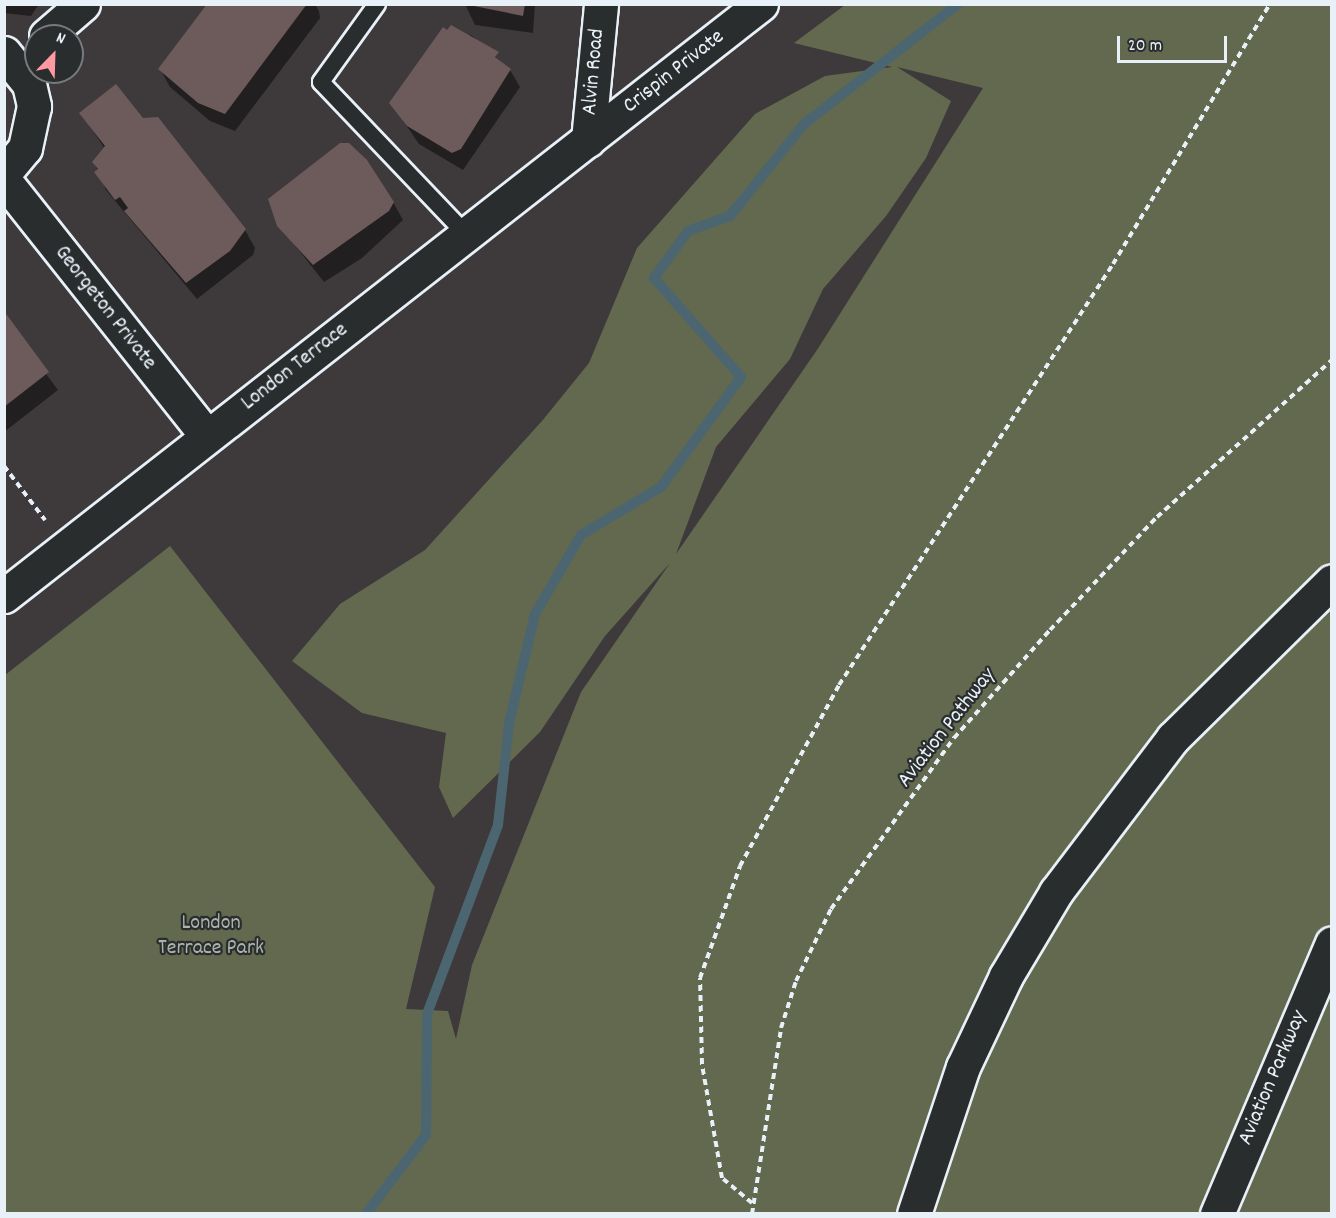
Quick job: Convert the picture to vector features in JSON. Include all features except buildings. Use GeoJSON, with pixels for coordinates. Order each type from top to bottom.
{"type":"FeatureCollection","features":[{"type":"Feature","properties":{"kind":"street"},"geometry":{"type":"LineString","coordinates":[[60,24],[83,4]]}},
{"type":"Feature","properties":{"kind":"street","name":"Alvin Road"},"geometry":{"type":"LineString","coordinates":[[588,140],[601,4]]}},
{"type":"Feature","properties":{"kind":"street","name":"Crispin Private"},"geometry":{"type":"LineString","coordinates":[[588,140],[761,4]]}},
{"type":"Feature","properties":{"kind":"street"},"geometry":{"type":"LineString","coordinates":[[4,173],[25,148],[32,127],[28,84],[18,53]]}},
{"type":"Feature","properties":{"kind":"street","name":"London Terrace"},"geometry":{"type":"LineString","coordinates":[[4,596],[206,435],[588,140]]}},
{"type":"Feature","properties":{"kind":"street","name":"Georgeton Private"},"geometry":{"type":"LineString","coordinates":[[4,180],[206,435]]}},
{"type":"Feature","properties":{"kind":"street"},"geometry":{"type":"LineString","coordinates":[[914,1214],[963,1067],[1006,976],[1056,892],[1173,738],[1332,581]]}},
{"type":"Feature","properties":{"kind":"street","name":"Aviation Parkway"},"geometry":{"type":"LineString","coordinates":[[1217,1214],[1332,943]]}},
{"type":"Feature","properties":{"kind":"lane"},"geometry":{"type":"LineString","coordinates":[[377,4],[321,82],[466,234]]}},
{"type":"Feature","properties":{"kind":"path"},"geometry":{"type":"LineString","coordinates":[[752,1203],[722,1178],[702,1064],[700,978],[740,866],[840,685],[1113,264],[1270,4]]}},
{"type":"Feature","properties":{"kind":"path","name":"Aviation Pathway"},"geometry":{"type":"LineString","coordinates":[[752,1214],[781,1028],[796,981],[831,909],[954,738],[1050,630],[1157,517],[1332,360]]}},
{"type":"Feature","properties":{"kind":"path"},"geometry":{"type":"LineString","coordinates":[[4,466],[65,548]]}},
{"type":"Feature","properties":{"kind":"green space","name":"London Terrace Park"},"geometry":{"type":"Polygon","coordinates":[[[845,5],[1331,5],[1331,1213],[5,1214],[5,675],[170,546],[435,887],[406,1009],[448,1011],[456,1039],[472,965],[581,692],[670,563],[605,636],[540,732],[453,818],[439,787],[446,733],[362,713],[292,661],[340,604],[425,550],[542,421],[589,363],[637,248],[755,114],[825,76],[892,67],[794,43],[845,5]],[[897,67],[951,101],[926,158],[886,216],[823,289],[790,359],[716,447],[676,554],[817,350],[983,88],[897,67]]]}},
{"type":"Feature","properties":{"kind":"waterway"},"geometry":{"type":"LineString","coordinates":[[366,1214],[426,1135],[427,1014],[498,825],[509,723],[535,614],[581,535],[661,487],[741,377],[654,278],[688,231],[730,216],[804,124],[958,4]]}}]}
